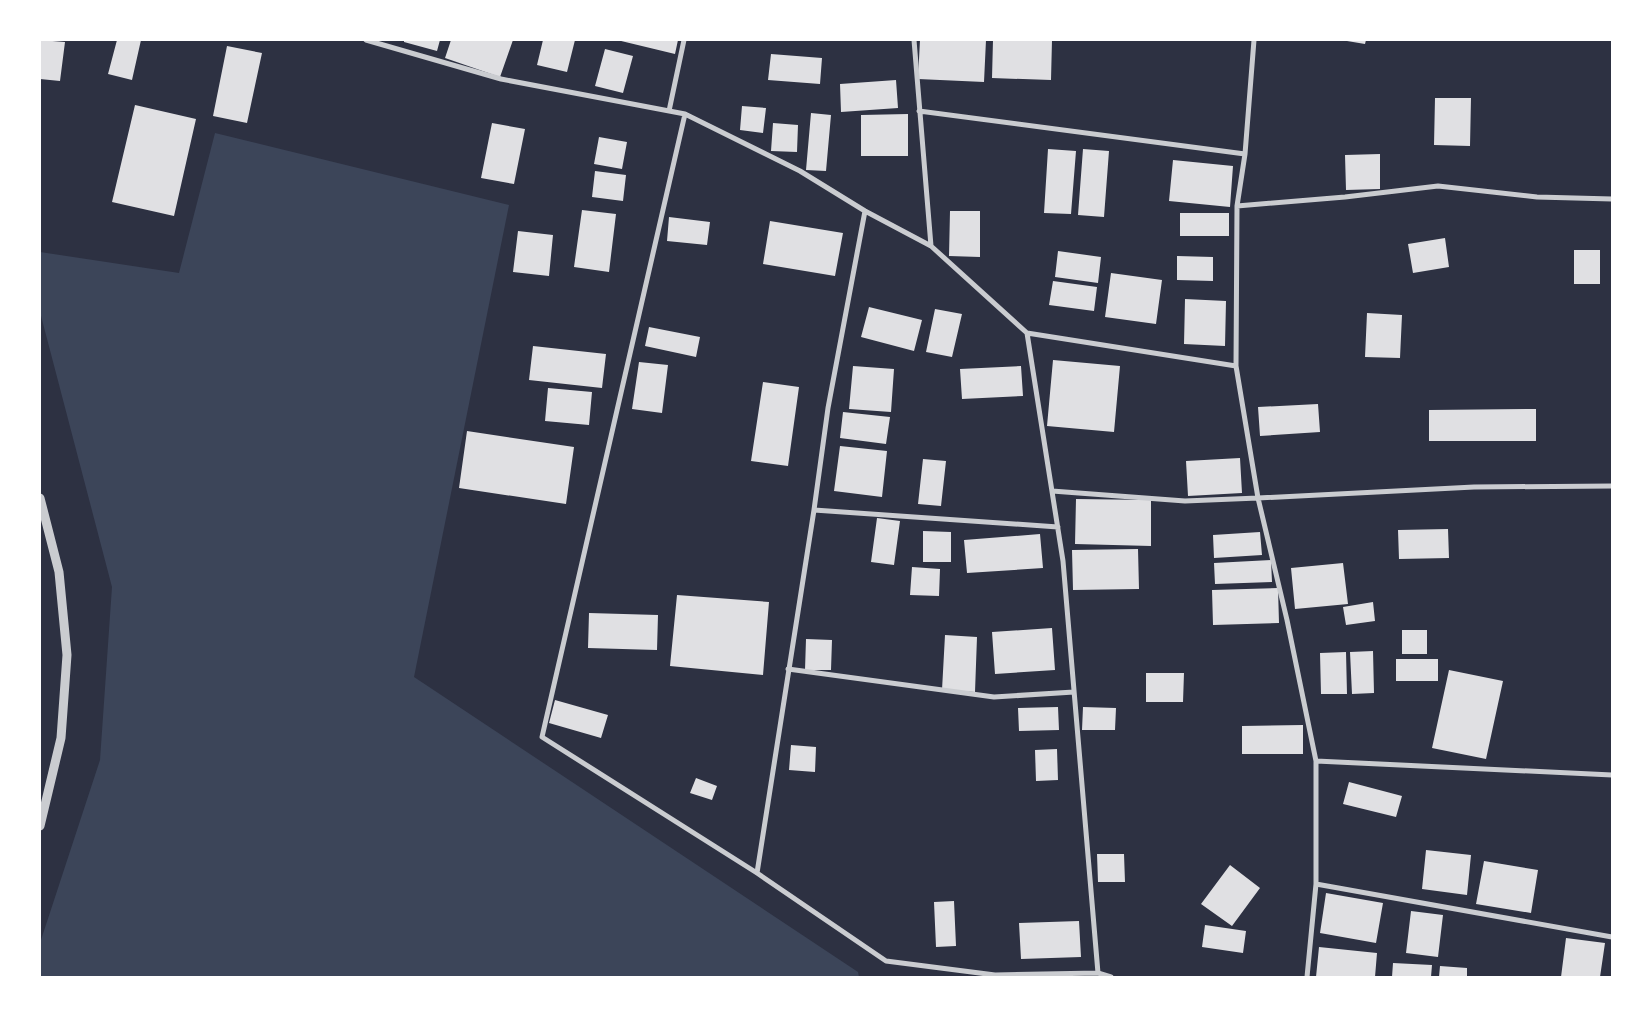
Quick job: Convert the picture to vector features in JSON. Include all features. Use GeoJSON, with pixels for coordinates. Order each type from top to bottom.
{"type":"FeatureCollection","features":[{"type":"Feature","properties":{"kind":"street"},"geometry":{"type":"LineString","coordinates":[[366,40],[500,78],[684,114],[800,171],[865,211],[930,246],[1027,333],[1236,366]]}},
{"type":"Feature","properties":{"kind":"street"},"geometry":{"type":"LineString","coordinates":[[668,111],[684,40]]}},
{"type":"Feature","properties":{"kind":"street"},"geometry":{"type":"LineString","coordinates":[[914,40],[930,246]]}},
{"type":"Feature","properties":{"kind":"street"},"geometry":{"type":"LineString","coordinates":[[1254,40],[1245,154],[1237,206],[1236,366],[1258,498],[1288,620],[1316,761],[1316,884],[1307,977]]}},
{"type":"Feature","properties":{"kind":"street"},"geometry":{"type":"LineString","coordinates":[[919,111],[1245,154]]}},
{"type":"Feature","properties":{"kind":"street"},"geometry":{"type":"LineString","coordinates":[[684,114],[542,737],[757,873],[886,961],[995,976],[1098,972],[1111,977]]}},
{"type":"Feature","properties":{"kind":"street"},"geometry":{"type":"LineString","coordinates":[[1237,206],[1345,197],[1438,186],[1537,197],[1612,199]]}},
{"type":"Feature","properties":{"kind":"street"},"geometry":{"type":"LineString","coordinates":[[757,873],[814,510],[828,408],[865,211]]}},
{"type":"Feature","properties":{"kind":"street"},"geometry":{"type":"LineString","coordinates":[[1027,333],[1063,561],[1098,972]]}},
{"type":"Feature","properties":{"kind":"street"},"geometry":{"type":"LineString","coordinates":[[1052,491],[1185,500],[1474,487],[1612,486]]}},
{"type":"Feature","properties":{"kind":"street"},"geometry":{"type":"LineString","coordinates":[[40,498],[59,572],[66,654],[61,738],[40,826]]}},
{"type":"Feature","properties":{"kind":"street"},"geometry":{"type":"LineString","coordinates":[[814,510],[1058,527]]}},
{"type":"Feature","properties":{"kind":"street"},"geometry":{"type":"LineString","coordinates":[[788,669],[994,697],[1074,692]]}},
{"type":"Feature","properties":{"kind":"street"},"geometry":{"type":"LineString","coordinates":[[1316,761],[1612,775]]}},
{"type":"Feature","properties":{"kind":"street"},"geometry":{"type":"LineString","coordinates":[[1316,884],[1612,937]]}},
{"type":"Feature","properties":{"kind":"shaded area"},"geometry":{"type":"Polygon","coordinates":[[[215,133],[509,205],[414,677],[858,972],[859,977],[40,977],[40,943],[100,760],[112,587],[40,312],[40,252],[179,273],[215,133]]]}},
{"type":"Feature","properties":{"kind":"building"},"geometry":{"type":"Polygon","coordinates":[[[40,40],[65,42],[60,81],[40,79],[40,40]]]}},
{"type":"Feature","properties":{"kind":"building"},"geometry":{"type":"Polygon","coordinates":[[[117,40],[141,40],[132,80],[108,74],[117,40]]]}},
{"type":"Feature","properties":{"kind":"building"},"geometry":{"type":"Polygon","coordinates":[[[404,40],[440,40],[437,51],[404,42],[404,40]]]}},
{"type":"Feature","properties":{"kind":"building"},"geometry":{"type":"Polygon","coordinates":[[[451,40],[513,40],[500,77],[445,58],[451,40]]]}},
{"type":"Feature","properties":{"kind":"building"},"geometry":{"type":"Polygon","coordinates":[[[543,40],[575,40],[567,72],[537,65],[543,40]]]}},
{"type":"Feature","properties":{"kind":"building"},"geometry":{"type":"Polygon","coordinates":[[[617,40],[678,40],[675,54],[617,40]]]}},
{"type":"Feature","properties":{"kind":"building"},"geometry":{"type":"Polygon","coordinates":[[[920,40],[986,40],[984,82],[918,79],[920,40]]]}},
{"type":"Feature","properties":{"kind":"building"},"geometry":{"type":"Polygon","coordinates":[[[993,40],[1052,40],[1051,80],[992,78],[993,40]]]}},
{"type":"Feature","properties":{"kind":"building"},"geometry":{"type":"Polygon","coordinates":[[[1341,40],[1366,40],[1365,44],[1341,40]]]}},
{"type":"Feature","properties":{"kind":"building"},"geometry":{"type":"Polygon","coordinates":[[[227,46],[262,53],[247,123],[213,116],[227,46]]]}},
{"type":"Feature","properties":{"kind":"building"},"geometry":{"type":"Polygon","coordinates":[[[605,49],[633,56],[623,93],[595,86],[605,49]]]}},
{"type":"Feature","properties":{"kind":"building"},"geometry":{"type":"Polygon","coordinates":[[[771,54],[822,58],[820,84],[768,80],[771,54]]]}},
{"type":"Feature","properties":{"kind":"building"},"geometry":{"type":"Polygon","coordinates":[[[896,80],[898,108],[841,112],[840,84],[896,80]]]}},
{"type":"Feature","properties":{"kind":"building"},"geometry":{"type":"Polygon","coordinates":[[[1435,98],[1471,98],[1470,146],[1434,145],[1435,98]]]}},
{"type":"Feature","properties":{"kind":"building"},"geometry":{"type":"Polygon","coordinates":[[[135,105],[196,119],[174,216],[112,202],[135,105]]]}},
{"type":"Feature","properties":{"kind":"building"},"geometry":{"type":"Polygon","coordinates":[[[742,106],[766,108],[763,133],[740,130],[742,106]]]}},
{"type":"Feature","properties":{"kind":"building"},"geometry":{"type":"Polygon","coordinates":[[[811,113],[831,115],[826,171],[806,170],[811,113]]]}},
{"type":"Feature","properties":{"kind":"building"},"geometry":{"type":"Polygon","coordinates":[[[908,114],[908,156],[861,156],[861,115],[908,114]]]}},
{"type":"Feature","properties":{"kind":"building"},"geometry":{"type":"Polygon","coordinates":[[[492,123],[525,129],[514,184],[481,178],[492,123]]]}},
{"type":"Feature","properties":{"kind":"building"},"geometry":{"type":"Polygon","coordinates":[[[773,123],[798,125],[797,152],[771,151],[773,123]]]}},
{"type":"Feature","properties":{"kind":"building"},"geometry":{"type":"Polygon","coordinates":[[[599,137],[627,142],[622,169],[594,164],[599,137]]]}},
{"type":"Feature","properties":{"kind":"building"},"geometry":{"type":"Polygon","coordinates":[[[1048,149],[1076,151],[1071,214],[1044,213],[1048,149]]]}},
{"type":"Feature","properties":{"kind":"building"},"geometry":{"type":"Polygon","coordinates":[[[1083,149],[1109,151],[1104,217],[1078,215],[1083,149]]]}},
{"type":"Feature","properties":{"kind":"building"},"geometry":{"type":"Polygon","coordinates":[[[1380,154],[1380,189],[1346,190],[1345,155],[1380,154]]]}},
{"type":"Feature","properties":{"kind":"building"},"geometry":{"type":"Polygon","coordinates":[[[1173,160],[1233,166],[1230,207],[1169,201],[1173,160]]]}},
{"type":"Feature","properties":{"kind":"building"},"geometry":{"type":"Polygon","coordinates":[[[595,171],[626,175],[623,201],[592,197],[595,171]]]}},
{"type":"Feature","properties":{"kind":"building"},"geometry":{"type":"Polygon","coordinates":[[[582,210],[616,214],[609,272],[574,267],[582,210]]]}},
{"type":"Feature","properties":{"kind":"building"},"geometry":{"type":"Polygon","coordinates":[[[950,211],[980,211],[980,257],[949,256],[950,211]]]}},
{"type":"Feature","properties":{"kind":"building"},"geometry":{"type":"Polygon","coordinates":[[[1180,213],[1229,213],[1229,236],[1180,236],[1180,213]]]}},
{"type":"Feature","properties":{"kind":"building"},"geometry":{"type":"Polygon","coordinates":[[[669,217],[710,222],[707,245],[667,241],[669,217]]]}},
{"type":"Feature","properties":{"kind":"building"},"geometry":{"type":"Polygon","coordinates":[[[770,221],[843,233],[835,276],[763,264],[770,221]]]}},
{"type":"Feature","properties":{"kind":"building"},"geometry":{"type":"Polygon","coordinates":[[[518,231],[553,235],[549,276],[513,272],[518,231]]]}},
{"type":"Feature","properties":{"kind":"building"},"geometry":{"type":"Polygon","coordinates":[[[1445,238],[1449,267],[1413,273],[1408,244],[1445,238]]]}},
{"type":"Feature","properties":{"kind":"building"},"geometry":{"type":"Polygon","coordinates":[[[1574,250],[1600,250],[1600,284],[1574,284],[1574,250]]]}},
{"type":"Feature","properties":{"kind":"building"},"geometry":{"type":"Polygon","coordinates":[[[1058,251],[1101,257],[1098,283],[1055,277],[1058,251]]]}},
{"type":"Feature","properties":{"kind":"building"},"geometry":{"type":"Polygon","coordinates":[[[1177,256],[1213,257],[1213,281],[1177,280],[1177,256]]]}},
{"type":"Feature","properties":{"kind":"building"},"geometry":{"type":"Polygon","coordinates":[[[1111,273],[1162,280],[1156,324],[1105,317],[1111,273]]]}},
{"type":"Feature","properties":{"kind":"building"},"geometry":{"type":"Polygon","coordinates":[[[1053,281],[1097,287],[1094,311],[1049,305],[1053,281]]]}},
{"type":"Feature","properties":{"kind":"building"},"geometry":{"type":"Polygon","coordinates":[[[1185,299],[1226,301],[1225,346],[1184,344],[1185,299]]]}},
{"type":"Feature","properties":{"kind":"building"},"geometry":{"type":"Polygon","coordinates":[[[869,307],[922,320],[914,351],[861,337],[869,307]]]}},
{"type":"Feature","properties":{"kind":"building"},"geometry":{"type":"Polygon","coordinates":[[[935,309],[962,314],[952,357],[926,352],[935,309]]]}},
{"type":"Feature","properties":{"kind":"building"},"geometry":{"type":"Polygon","coordinates":[[[1367,313],[1402,315],[1400,358],[1365,357],[1367,313]]]}},
{"type":"Feature","properties":{"kind":"building"},"geometry":{"type":"Polygon","coordinates":[[[649,327],[700,337],[696,357],[645,346],[649,327]]]}},
{"type":"Feature","properties":{"kind":"building"},"geometry":{"type":"Polygon","coordinates":[[[533,346],[606,354],[602,388],[529,380],[533,346]]]}},
{"type":"Feature","properties":{"kind":"building"},"geometry":{"type":"Polygon","coordinates":[[[1053,360],[1120,366],[1114,432],[1047,426],[1053,360]]]}},
{"type":"Feature","properties":{"kind":"building"},"geometry":{"type":"Polygon","coordinates":[[[639,362],[668,365],[662,413],[632,409],[639,362]]]}},
{"type":"Feature","properties":{"kind":"building"},"geometry":{"type":"Polygon","coordinates":[[[853,366],[894,369],[891,412],[849,409],[853,366]]]}},
{"type":"Feature","properties":{"kind":"building"},"geometry":{"type":"Polygon","coordinates":[[[1021,366],[1023,396],[962,399],[960,369],[1021,366]]]}},
{"type":"Feature","properties":{"kind":"building"},"geometry":{"type":"Polygon","coordinates":[[[763,382],[799,387],[788,466],[751,461],[763,382]]]}},
{"type":"Feature","properties":{"kind":"building"},"geometry":{"type":"Polygon","coordinates":[[[548,388],[592,392],[589,425],[545,421],[548,388]]]}},
{"type":"Feature","properties":{"kind":"building"},"geometry":{"type":"Polygon","coordinates":[[[1318,404],[1320,432],[1260,436],[1258,407],[1318,404]]]}},
{"type":"Feature","properties":{"kind":"building"},"geometry":{"type":"Polygon","coordinates":[[[1536,409],[1536,441],[1429,441],[1429,410],[1536,409]]]}},
{"type":"Feature","properties":{"kind":"building"},"geometry":{"type":"Polygon","coordinates":[[[843,412],[890,417],[886,444],[840,438],[843,412]]]}},
{"type":"Feature","properties":{"kind":"building"},"geometry":{"type":"Polygon","coordinates":[[[467,431],[574,447],[566,504],[459,488],[467,431]]]}},
{"type":"Feature","properties":{"kind":"building"},"geometry":{"type":"Polygon","coordinates":[[[840,446],[887,451],[882,497],[834,491],[840,446]]]}},
{"type":"Feature","properties":{"kind":"building"},"geometry":{"type":"Polygon","coordinates":[[[1240,458],[1242,493],[1188,496],[1186,461],[1240,458]]]}},
{"type":"Feature","properties":{"kind":"building"},"geometry":{"type":"Polygon","coordinates":[[[923,459],[946,461],[941,506],[918,504],[923,459]]]}},
{"type":"Feature","properties":{"kind":"building"},"geometry":{"type":"Polygon","coordinates":[[[1076,499],[1151,500],[1151,546],[1075,544],[1076,499]]]}},
{"type":"Feature","properties":{"kind":"building"},"geometry":{"type":"Polygon","coordinates":[[[877,518],[900,521],[894,565],[871,562],[877,518]]]}},
{"type":"Feature","properties":{"kind":"building"},"geometry":{"type":"Polygon","coordinates":[[[1448,529],[1449,558],[1399,559],[1398,530],[1448,529]]]}},
{"type":"Feature","properties":{"kind":"building"},"geometry":{"type":"Polygon","coordinates":[[[923,531],[951,532],[951,562],[923,562],[923,531]]]}},
{"type":"Feature","properties":{"kind":"building"},"geometry":{"type":"Polygon","coordinates":[[[1260,532],[1262,555],[1214,558],[1213,535],[1260,532]]]}},
{"type":"Feature","properties":{"kind":"building"},"geometry":{"type":"Polygon","coordinates":[[[1040,534],[1043,568],[967,573],[964,540],[1040,534]]]}},
{"type":"Feature","properties":{"kind":"building"},"geometry":{"type":"Polygon","coordinates":[[[1138,549],[1139,589],[1073,590],[1072,550],[1138,549]]]}},
{"type":"Feature","properties":{"kind":"building"},"geometry":{"type":"Polygon","coordinates":[[[1271,560],[1272,582],[1215,584],[1214,563],[1271,560]]]}},
{"type":"Feature","properties":{"kind":"building"},"geometry":{"type":"Polygon","coordinates":[[[1343,563],[1348,604],[1295,609],[1291,568],[1343,563]]]}},
{"type":"Feature","properties":{"kind":"building"},"geometry":{"type":"Polygon","coordinates":[[[912,567],[940,569],[939,596],[910,595],[912,567]]]}},
{"type":"Feature","properties":{"kind":"building"},"geometry":{"type":"Polygon","coordinates":[[[1278,588],[1279,623],[1213,625],[1212,590],[1278,588]]]}},
{"type":"Feature","properties":{"kind":"building"},"geometry":{"type":"Polygon","coordinates":[[[677,595],[769,602],[763,675],[670,666],[677,595]]]}},
{"type":"Feature","properties":{"kind":"building"},"geometry":{"type":"Polygon","coordinates":[[[1373,602],[1375,621],[1346,625],[1343,607],[1373,602]]]}},
{"type":"Feature","properties":{"kind":"building"},"geometry":{"type":"Polygon","coordinates":[[[589,613],[658,615],[657,650],[588,648],[589,613]]]}},
{"type":"Feature","properties":{"kind":"building"},"geometry":{"type":"Polygon","coordinates":[[[1052,628],[1055,670],[995,674],[992,632],[1052,628]]]}},
{"type":"Feature","properties":{"kind":"building"},"geometry":{"type":"Polygon","coordinates":[[[1402,630],[1427,630],[1427,654],[1402,654],[1402,630]]]}},
{"type":"Feature","properties":{"kind":"building"},"geometry":{"type":"Polygon","coordinates":[[[945,635],[977,637],[975,692],[942,690],[945,635]]]}},
{"type":"Feature","properties":{"kind":"building"},"geometry":{"type":"Polygon","coordinates":[[[806,639],[832,640],[831,670],[805,670],[806,639]]]}},
{"type":"Feature","properties":{"kind":"building"},"geometry":{"type":"Polygon","coordinates":[[[1373,651],[1374,693],[1352,694],[1350,652],[1373,651]]]}},
{"type":"Feature","properties":{"kind":"building"},"geometry":{"type":"Polygon","coordinates":[[[1346,652],[1347,694],[1321,694],[1320,653],[1346,652]]]}},
{"type":"Feature","properties":{"kind":"building"},"geometry":{"type":"Polygon","coordinates":[[[1396,659],[1438,659],[1438,681],[1396,681],[1396,659]]]}},
{"type":"Feature","properties":{"kind":"building"},"geometry":{"type":"Polygon","coordinates":[[[1449,670],[1503,681],[1486,759],[1432,748],[1449,670]]]}},
{"type":"Feature","properties":{"kind":"building"},"geometry":{"type":"Polygon","coordinates":[[[1146,673],[1184,673],[1183,702],[1146,702],[1146,673]]]}},
{"type":"Feature","properties":{"kind":"building"},"geometry":{"type":"Polygon","coordinates":[[[555,700],[608,715],[601,738],[549,723],[555,700]]]}},
{"type":"Feature","properties":{"kind":"building"},"geometry":{"type":"Polygon","coordinates":[[[1058,707],[1059,730],[1019,731],[1018,708],[1058,707]]]}},
{"type":"Feature","properties":{"kind":"building"},"geometry":{"type":"Polygon","coordinates":[[[1083,707],[1116,708],[1115,730],[1082,730],[1083,707]]]}},
{"type":"Feature","properties":{"kind":"building"},"geometry":{"type":"Polygon","coordinates":[[[1303,725],[1303,754],[1242,754],[1242,726],[1303,725]]]}},
{"type":"Feature","properties":{"kind":"building"},"geometry":{"type":"Polygon","coordinates":[[[791,745],[816,747],[815,772],[789,770],[791,745]]]}},
{"type":"Feature","properties":{"kind":"building"},"geometry":{"type":"Polygon","coordinates":[[[1057,749],[1058,780],[1036,781],[1035,750],[1057,749]]]}},
{"type":"Feature","properties":{"kind":"building"},"geometry":{"type":"Polygon","coordinates":[[[696,778],[717,786],[712,800],[690,793],[696,778]]]}},
{"type":"Feature","properties":{"kind":"building"},"geometry":{"type":"Polygon","coordinates":[[[1349,782],[1402,796],[1396,817],[1343,804],[1349,782]]]}},
{"type":"Feature","properties":{"kind":"building"},"geometry":{"type":"Polygon","coordinates":[[[1426,850],[1471,855],[1467,895],[1422,889],[1426,850]]]}},
{"type":"Feature","properties":{"kind":"building"},"geometry":{"type":"Polygon","coordinates":[[[1097,854],[1124,854],[1125,882],[1098,882],[1097,854]]]}},
{"type":"Feature","properties":{"kind":"building"},"geometry":{"type":"Polygon","coordinates":[[[1484,861],[1538,870],[1531,913],[1476,904],[1484,861]]]}},
{"type":"Feature","properties":{"kind":"building"},"geometry":{"type":"Polygon","coordinates":[[[1230,865],[1260,888],[1232,926],[1201,904],[1230,865]]]}},
{"type":"Feature","properties":{"kind":"building"},"geometry":{"type":"Polygon","coordinates":[[[1326,893],[1383,903],[1376,943],[1320,933],[1326,893]]]}},
{"type":"Feature","properties":{"kind":"building"},"geometry":{"type":"Polygon","coordinates":[[[954,901],[956,946],[936,947],[934,902],[954,901]]]}},
{"type":"Feature","properties":{"kind":"building"},"geometry":{"type":"Polygon","coordinates":[[[1411,911],[1443,915],[1438,957],[1406,953],[1411,911]]]}},
{"type":"Feature","properties":{"kind":"building"},"geometry":{"type":"Polygon","coordinates":[[[1079,921],[1081,957],[1021,959],[1019,923],[1079,921]]]}},
{"type":"Feature","properties":{"kind":"building"},"geometry":{"type":"Polygon","coordinates":[[[1205,925],[1246,931],[1243,953],[1202,947],[1205,925]]]}},
{"type":"Feature","properties":{"kind":"building"},"geometry":{"type":"Polygon","coordinates":[[[1566,938],[1605,943],[1600,977],[1561,977],[1566,938]]]}},
{"type":"Feature","properties":{"kind":"building"},"geometry":{"type":"Polygon","coordinates":[[[1319,947],[1377,953],[1375,977],[1316,977],[1319,947]]]}},
{"type":"Feature","properties":{"kind":"building"},"geometry":{"type":"Polygon","coordinates":[[[1393,963],[1432,965],[1431,977],[1392,977],[1393,963]]]}},
{"type":"Feature","properties":{"kind":"building"},"geometry":{"type":"Polygon","coordinates":[[[1440,966],[1467,968],[1467,977],[1439,977],[1440,966]]]}}]}
